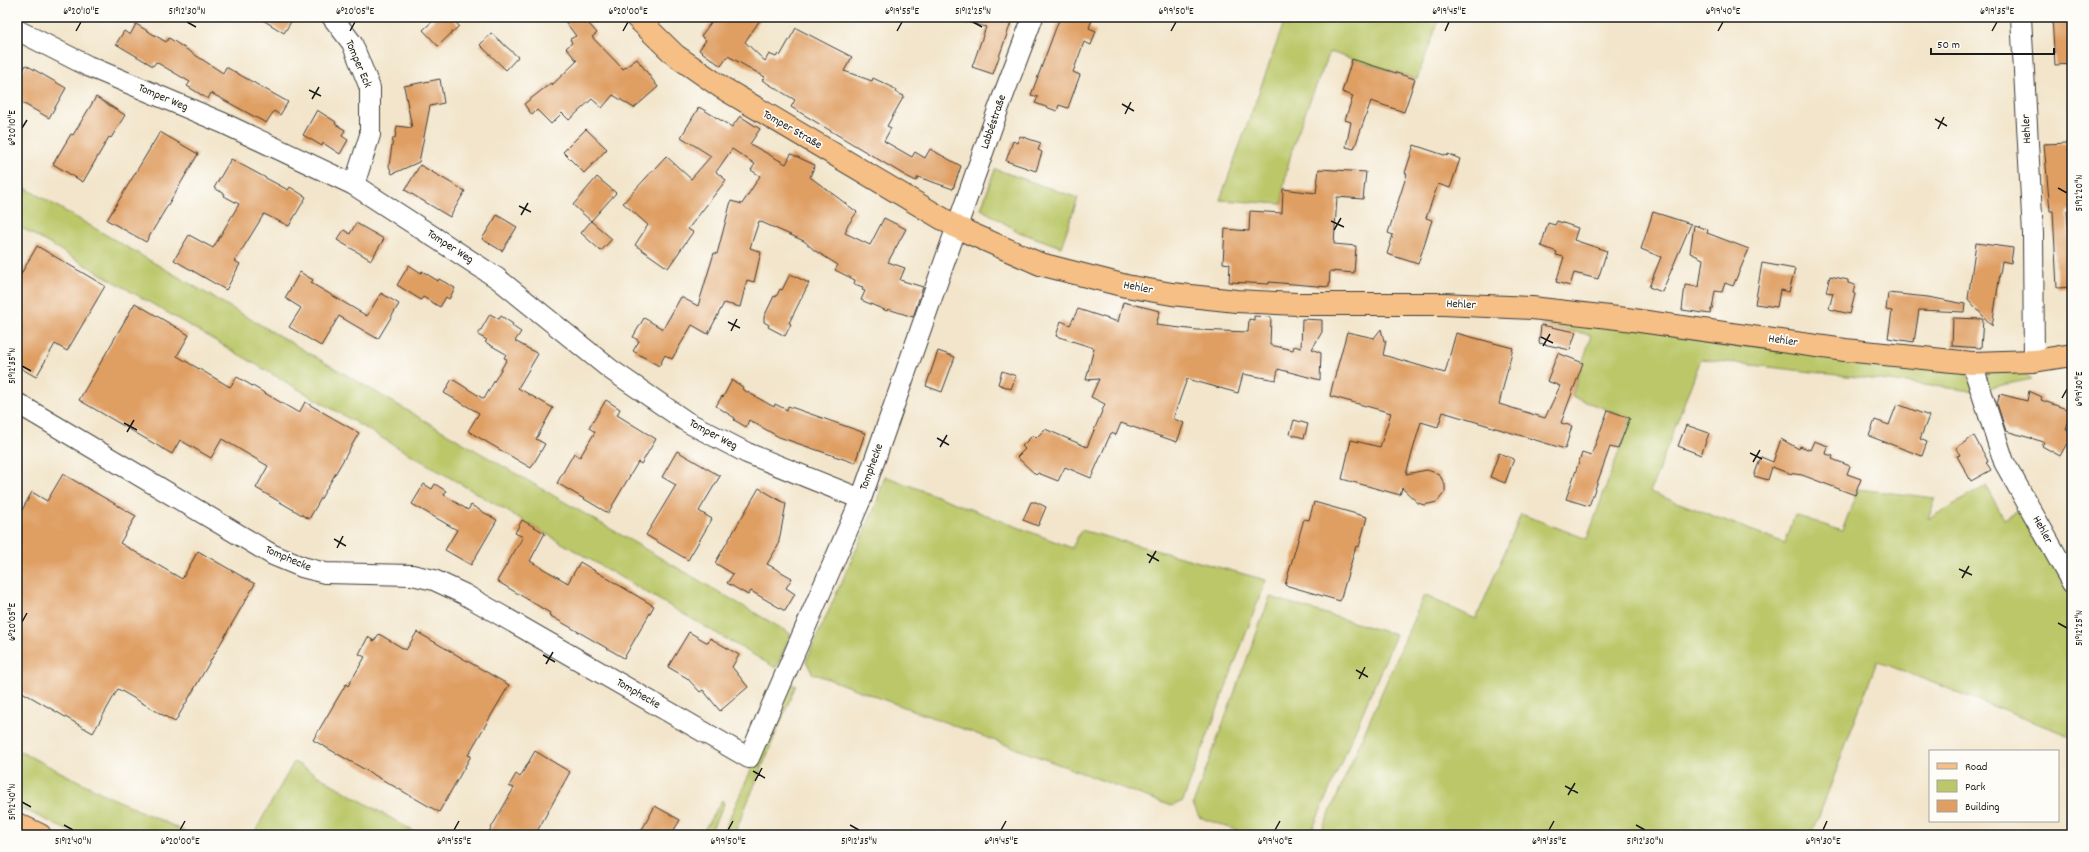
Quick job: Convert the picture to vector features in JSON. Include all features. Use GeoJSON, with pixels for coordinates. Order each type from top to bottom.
{"type":"FeatureCollection","features":[{"type":"Feature","properties":{"kind":"main road","name":"Tomper Straße"},"geometry":{"type":"LineString","coordinates":[[636,17],[675,55],[721,87],[958,228]]}},
{"type":"Feature","properties":{"kind":"main road","name":"Hehler"},"geometry":{"type":"LineString","coordinates":[[958,228],[1040,264],[1126,286],[1172,294],[1236,301],[1297,304],[1443,304],[1532,308],[1626,319],[1845,350],[1972,363],[2034,361],[2072,355]]}},
{"type":"Feature","properties":{"kind":"main road"},"geometry":{"type":"LineString","coordinates":[[17,824],[40,835]]}},
{"type":"Feature","properties":{"kind":"street","name":"Tomper Eck"},"geometry":{"type":"LineString","coordinates":[[332,17],[352,43],[370,88],[370,135],[354,185]]}},
{"type":"Feature","properties":{"kind":"street","name":"Labbéstraße"},"geometry":{"type":"LineString","coordinates":[[958,228],[999,107],[1033,17]]}},
{"type":"Feature","properties":{"kind":"street","name":"Hehler"},"geometry":{"type":"LineString","coordinates":[[2021,17],[2033,234],[2034,361]]}},
{"type":"Feature","properties":{"kind":"street","name":"Tomper Weg"},"geometry":{"type":"LineString","coordinates":[[17,30],[88,66],[223,123],[354,185],[497,278],[610,369],[687,422],[747,453],[861,499]]}},
{"type":"Feature","properties":{"kind":"street","name":"Tomphecke"},"geometry":{"type":"LineString","coordinates":[[17,403],[273,555],[302,567],[325,573],[412,575],[434,580],[464,594],[749,758],[861,499],[958,228]]}},
{"type":"Feature","properties":{"kind":"street","name":"Hehler"},"geometry":{"type":"LineString","coordinates":[[1972,363],[2004,462],[2072,583]]}},
{"type":"Feature","properties":{"kind":"green space"},"geometry":{"type":"Polygon","coordinates":[[[1286,17],[1440,17],[1417,79],[1330,52],[1307,107],[1293,146],[1284,185],[1282,204],[1220,200],[1286,17]]]}},
{"type":"Feature","properties":{"kind":"green space"},"geometry":{"type":"Polygon","coordinates":[[[995,169],[1078,198],[1061,247],[1019,232],[981,209],[995,169]]]}},
{"type":"Feature","properties":{"kind":"green space"},"geometry":{"type":"Polygon","coordinates":[[[17,183],[791,634],[776,668],[17,225],[17,183]]]}},
{"type":"Feature","properties":{"kind":"green space"},"geometry":{"type":"Polygon","coordinates":[[[1547,321],[1603,322],[1966,372],[1974,391],[1701,359],[1650,492],[1785,543],[1795,515],[1842,531],[1858,489],[1936,498],[1928,519],[1986,486],[2004,519],[2023,509],[2072,596],[2072,737],[1877,661],[1812,835],[1320,835],[1424,595],[1476,619],[1521,514],[1587,539],[1631,418],[1572,397],[1591,335],[1541,324],[1547,321]]]}},
{"type":"Feature","properties":{"kind":"green space"},"geometry":{"type":"Polygon","coordinates":[[[2019,369],[2032,379],[1988,388],[1985,380],[1987,374],[1992,371],[2019,369]]]}},
{"type":"Feature","properties":{"kind":"green space"},"geometry":{"type":"Polygon","coordinates":[[[885,476],[1072,548],[1081,530],[1266,580],[1183,801],[1171,806],[812,673],[806,661],[874,510],[885,476]]]}},
{"type":"Feature","properties":{"kind":"green space"},"geometry":{"type":"Polygon","coordinates":[[[1270,597],[1396,635],[1310,835],[1249,835],[1199,817],[1193,804],[1270,597]]]}},
{"type":"Feature","properties":{"kind":"green space"},"geometry":{"type":"Polygon","coordinates":[[[789,685],[796,685],[734,835],[722,835],[789,685]]]}},
{"type":"Feature","properties":{"kind":"green space"},"geometry":{"type":"Polygon","coordinates":[[[17,750],[108,796],[193,835],[77,835],[17,806],[17,750]]]}},
{"type":"Feature","properties":{"kind":"green space"},"geometry":{"type":"Polygon","coordinates":[[[294,762],[420,835],[253,835],[294,762]]]}},
{"type":"Feature","properties":{"kind":"green space"},"geometry":{"type":"Polygon","coordinates":[[[722,800],[724,804],[709,835],[701,835],[722,800]]]}},
{"type":"Feature","properties":{"kind":"building"},"geometry":{"type":"Polygon","coordinates":[[[258,17],[294,17],[284,33],[258,17]]]}},
{"type":"Feature","properties":{"kind":"building"},"geometry":{"type":"Polygon","coordinates":[[[437,17],[451,17],[459,26],[438,46],[423,30],[437,17]]]}},
{"type":"Feature","properties":{"kind":"building"},"geometry":{"type":"Polygon","coordinates":[[[562,17],[583,17],[597,33],[592,37],[623,69],[637,59],[658,87],[634,108],[613,95],[602,108],[592,99],[569,120],[562,113],[551,124],[537,110],[532,115],[524,104],[551,83],[552,85],[577,61],[566,48],[572,43],[570,39],[576,36],[562,17]]]}},
{"type":"Feature","properties":{"kind":"building"},"geometry":{"type":"Polygon","coordinates":[[[715,17],[762,17],[745,42],[765,61],[769,54],[776,57],[778,54],[780,56],[796,28],[852,57],[844,71],[872,81],[873,78],[890,86],[896,90],[895,92],[904,96],[887,126],[891,128],[884,141],[912,157],[915,152],[925,158],[930,149],[961,166],[953,189],[918,177],[916,181],[906,176],[791,107],[795,100],[762,80],[765,77],[728,56],[721,66],[699,50],[706,40],[701,36],[715,17]]]}},
{"type":"Feature","properties":{"kind":"building"},"geometry":{"type":"Polygon","coordinates":[[[964,17],[1013,17],[993,74],[972,67],[986,27],[963,21],[964,17]]]}},
{"type":"Feature","properties":{"kind":"building"},"geometry":{"type":"Polygon","coordinates":[[[1060,17],[1093,17],[1089,28],[1096,31],[1091,45],[1084,42],[1073,72],[1080,75],[1068,108],[1059,105],[1057,111],[1035,103],[1038,97],[1031,95],[1060,17]]]}},
{"type":"Feature","properties":{"kind":"building"},"geometry":{"type":"Polygon","coordinates":[[[2052,17],[2072,17],[2072,64],[2055,65],[2052,17]]]}},
{"type":"Feature","properties":{"kind":"building"},"geometry":{"type":"Polygon","coordinates":[[[136,24],[166,42],[169,38],[223,73],[226,67],[288,102],[280,115],[274,111],[266,123],[211,93],[208,99],[187,86],[190,82],[156,62],[153,66],[116,44],[124,31],[130,35],[136,24]]]}},
{"type":"Feature","properties":{"kind":"building"},"geometry":{"type":"Polygon","coordinates":[[[491,33],[518,57],[506,70],[480,45],[491,33]]]}},
{"type":"Feature","properties":{"kind":"building"},"geometry":{"type":"Polygon","coordinates":[[[1352,59],[1415,79],[1404,112],[1371,101],[1354,149],[1346,147],[1351,122],[1345,120],[1353,96],[1342,92],[1352,59]]]}},
{"type":"Feature","properties":{"kind":"building"},"geometry":{"type":"Polygon","coordinates":[[[26,65],[66,88],[49,118],[17,100],[17,80],[26,65]]]}},
{"type":"Feature","properties":{"kind":"building"},"geometry":{"type":"Polygon","coordinates":[[[440,79],[444,103],[430,106],[419,162],[392,174],[389,166],[393,138],[395,138],[397,126],[412,128],[404,86],[440,79]]]}},
{"type":"Feature","properties":{"kind":"building"},"geometry":{"type":"Polygon","coordinates":[[[96,97],[125,115],[111,138],[109,137],[83,182],[53,164],[96,97]]]}},
{"type":"Feature","properties":{"kind":"building"},"geometry":{"type":"Polygon","coordinates":[[[699,107],[732,127],[740,116],[760,129],[750,144],[786,164],[791,154],[815,165],[810,177],[857,212],[846,228],[845,233],[870,245],[884,218],[906,229],[888,262],[905,268],[900,280],[923,287],[913,317],[888,309],[887,311],[861,300],[865,291],[862,290],[863,287],[854,284],[855,280],[835,270],[838,265],[814,250],[804,241],[759,221],[750,248],[761,252],[754,282],[747,280],[740,307],[724,303],[708,334],[692,325],[672,359],[665,355],[659,366],[633,351],[639,341],[633,337],[644,318],[663,329],[681,297],[698,306],[714,253],[717,254],[731,201],[742,204],[760,176],[751,170],[755,164],[732,149],[716,172],[726,180],[688,229],[693,232],[668,268],[635,245],[648,225],[623,203],[666,156],[691,179],[711,156],[681,137],[699,107]]]}},
{"type":"Feature","properties":{"kind":"building"},"geometry":{"type":"Polygon","coordinates":[[[317,110],[336,122],[335,124],[345,130],[342,136],[348,140],[340,154],[323,143],[322,146],[303,135],[317,110]]]}},
{"type":"Feature","properties":{"kind":"building"},"geometry":{"type":"Polygon","coordinates":[[[586,129],[607,149],[584,173],[563,152],[586,129]]]}},
{"type":"Feature","properties":{"kind":"building"},"geometry":{"type":"Polygon","coordinates":[[[160,132],[198,154],[146,242],[107,220],[160,132]]]}},
{"type":"Feature","properties":{"kind":"building"},"geometry":{"type":"Polygon","coordinates":[[[1020,136],[1041,143],[1038,150],[1042,152],[1036,171],[1006,161],[1013,141],[1017,143],[1020,136]]]}},
{"type":"Feature","properties":{"kind":"building"},"geometry":{"type":"Polygon","coordinates":[[[2068,143],[2069,161],[2072,161],[2072,210],[2067,211],[2072,260],[2072,287],[2057,288],[2053,211],[2050,211],[2044,144],[2068,143]]]}},
{"type":"Feature","properties":{"kind":"building"},"geometry":{"type":"Polygon","coordinates":[[[1414,145],[1447,156],[1448,154],[1460,159],[1450,188],[1438,184],[1426,218],[1432,220],[1418,264],[1387,254],[1393,235],[1388,233],[1407,174],[1405,173],[1414,145]]]}},
{"type":"Feature","properties":{"kind":"building"},"geometry":{"type":"Polygon","coordinates":[[[231,159],[288,190],[290,187],[306,197],[289,226],[264,214],[235,261],[240,264],[226,290],[174,260],[189,235],[213,248],[239,204],[224,196],[225,194],[214,188],[231,159]]]}},
{"type":"Feature","properties":{"kind":"building"},"geometry":{"type":"Polygon","coordinates":[[[420,165],[465,191],[450,217],[405,190],[420,165]]]}},
{"type":"Feature","properties":{"kind":"building"},"geometry":{"type":"Polygon","coordinates":[[[1319,169],[1366,172],[1363,199],[1337,197],[1334,244],[1356,246],[1354,273],[1330,271],[1329,287],[1269,282],[1269,284],[1229,282],[1230,264],[1223,263],[1225,229],[1249,231],[1250,211],[1282,213],[1283,189],[1316,193],[1319,169]]]}},
{"type":"Feature","properties":{"kind":"building"},"geometry":{"type":"Polygon","coordinates":[[[597,177],[616,193],[591,221],[573,205],[597,177]]]}},
{"type":"Feature","properties":{"kind":"building"},"geometry":{"type":"Polygon","coordinates":[[[1653,212],[1691,224],[1662,292],[1649,287],[1661,257],[1641,249],[1653,212]]]}},
{"type":"Feature","properties":{"kind":"building"},"geometry":{"type":"Polygon","coordinates":[[[497,215],[517,227],[502,251],[482,239],[497,215]]]}},
{"type":"Feature","properties":{"kind":"building"},"geometry":{"type":"Polygon","coordinates":[[[591,221],[612,239],[601,251],[581,233],[591,221]]]}},
{"type":"Feature","properties":{"kind":"building"},"geometry":{"type":"Polygon","coordinates":[[[1557,221],[1578,228],[1574,240],[1607,251],[1598,279],[1574,273],[1570,286],[1556,282],[1564,257],[1556,255],[1557,252],[1541,246],[1548,223],[1555,225],[1557,221]]]}},
{"type":"Feature","properties":{"kind":"building"},"geometry":{"type":"Polygon","coordinates":[[[356,223],[384,239],[371,260],[337,240],[344,230],[350,234],[356,223]]]}},
{"type":"Feature","properties":{"kind":"building"},"geometry":{"type":"Polygon","coordinates":[[[1694,225],[1708,230],[1707,233],[1749,249],[1733,286],[1725,283],[1722,292],[1715,291],[1710,314],[1682,310],[1685,285],[1699,287],[1703,259],[1690,253],[1694,225]]]}},
{"type":"Feature","properties":{"kind":"building"},"geometry":{"type":"Polygon","coordinates":[[[1976,243],[2013,248],[2011,263],[2002,261],[1992,326],[1968,299],[1976,243]]]}},
{"type":"Feature","properties":{"kind":"building"},"geometry":{"type":"Polygon","coordinates":[[[37,246],[105,286],[67,351],[55,344],[36,377],[17,366],[17,281],[37,246]]]}},
{"type":"Feature","properties":{"kind":"building"},"geometry":{"type":"Polygon","coordinates":[[[1762,263],[1795,269],[1789,292],[1780,290],[1777,307],[1755,304],[1762,263]]]}},
{"type":"Feature","properties":{"kind":"building"},"geometry":{"type":"Polygon","coordinates":[[[409,265],[421,273],[422,271],[438,281],[439,279],[455,288],[449,299],[446,297],[440,307],[423,297],[421,300],[397,285],[409,265]]]}},
{"type":"Feature","properties":{"kind":"building"},"geometry":{"type":"Polygon","coordinates":[[[300,272],[313,280],[311,283],[367,316],[381,293],[399,304],[378,339],[339,316],[321,346],[289,327],[301,308],[285,298],[300,272]]]}},
{"type":"Feature","properties":{"kind":"building"},"geometry":{"type":"Polygon","coordinates":[[[790,274],[809,283],[789,323],[791,324],[785,336],[768,327],[769,325],[764,322],[764,317],[774,296],[776,297],[780,289],[782,290],[790,274]]]}},
{"type":"Feature","properties":{"kind":"building"},"geometry":{"type":"Polygon","coordinates":[[[1830,276],[1848,280],[1848,283],[1855,285],[1853,293],[1855,294],[1850,314],[1829,309],[1833,293],[1826,292],[1830,276]]]}},
{"type":"Feature","properties":{"kind":"building"},"geometry":{"type":"Polygon","coordinates":[[[1888,293],[1928,297],[1965,304],[1964,312],[1919,310],[1914,342],[1888,338],[1892,311],[1886,310],[1888,293]]]}},
{"type":"Feature","properties":{"kind":"building"},"geometry":{"type":"Polygon","coordinates":[[[1123,302],[1160,311],[1156,325],[1197,330],[1248,332],[1249,319],[1254,320],[1254,316],[1271,317],[1270,345],[1293,350],[1294,346],[1301,348],[1302,319],[1322,320],[1322,332],[1312,349],[1321,353],[1320,380],[1278,369],[1276,380],[1243,374],[1238,393],[1187,379],[1174,416],[1174,419],[1184,423],[1177,442],[1121,423],[1116,435],[1111,433],[1091,478],[1065,467],[1058,481],[1038,473],[1036,475],[1017,457],[1025,449],[1022,446],[1033,435],[1036,438],[1045,429],[1087,447],[1105,404],[1091,397],[1099,379],[1086,380],[1094,348],[1056,336],[1061,321],[1070,325],[1078,309],[1118,322],[1123,302]]]}},
{"type":"Feature","properties":{"kind":"building"},"geometry":{"type":"Polygon","coordinates":[[[135,303],[189,335],[177,356],[230,387],[237,377],[299,413],[305,402],[359,433],[309,519],[256,488],[268,466],[222,439],[211,458],[180,440],[172,454],[79,400],[135,303]]]}},
{"type":"Feature","properties":{"kind":"building"},"geometry":{"type":"Polygon","coordinates":[[[490,314],[499,319],[501,316],[513,324],[512,326],[521,332],[515,341],[538,354],[518,388],[553,408],[536,439],[545,444],[531,468],[468,431],[479,413],[444,393],[452,379],[484,399],[507,359],[504,358],[506,354],[485,342],[487,340],[478,335],[490,314]]]}},
{"type":"Feature","properties":{"kind":"building"},"geometry":{"type":"Polygon","coordinates":[[[1953,318],[1983,319],[1981,348],[1952,346],[1953,318]]]}},
{"type":"Feature","properties":{"kind":"building"},"geometry":{"type":"Polygon","coordinates":[[[1541,325],[1576,332],[1570,350],[1539,343],[1541,325]]]}},
{"type":"Feature","properties":{"kind":"building"},"geometry":{"type":"Polygon","coordinates":[[[1381,329],[1384,341],[1386,341],[1383,355],[1445,373],[1456,333],[1513,348],[1499,404],[1545,418],[1560,386],[1547,381],[1558,353],[1583,363],[1561,423],[1572,426],[1565,449],[1443,412],[1438,427],[1421,422],[1406,474],[1427,470],[1439,474],[1445,485],[1445,492],[1437,502],[1424,505],[1418,503],[1402,488],[1400,495],[1342,479],[1351,440],[1380,447],[1391,413],[1330,396],[1333,383],[1347,332],[1374,338],[1381,329]]]}},
{"type":"Feature","properties":{"kind":"building"},"geometry":{"type":"Polygon","coordinates":[[[938,351],[955,357],[942,392],[926,386],[938,351]]]}},
{"type":"Feature","properties":{"kind":"building"},"geometry":{"type":"Polygon","coordinates":[[[1002,371],[1016,376],[1011,389],[998,384],[1002,371]]]}},
{"type":"Feature","properties":{"kind":"building"},"geometry":{"type":"Polygon","coordinates":[[[732,380],[743,387],[742,389],[774,407],[775,404],[787,410],[788,406],[865,433],[855,463],[779,437],[749,420],[746,427],[734,420],[735,418],[716,406],[722,396],[723,397],[732,380]]]}},
{"type":"Feature","properties":{"kind":"building"},"geometry":{"type":"Polygon","coordinates":[[[2029,391],[2042,397],[2041,400],[2072,411],[2066,429],[2072,430],[2072,446],[2066,445],[2060,456],[2042,446],[2044,442],[2006,431],[1997,404],[2000,394],[2027,401],[2029,391]]]}},
{"type":"Feature","properties":{"kind":"building"},"geometry":{"type":"Polygon","coordinates":[[[606,400],[620,409],[617,415],[656,439],[641,464],[638,462],[608,513],[557,483],[574,453],[580,457],[595,432],[589,428],[606,400]]]}},
{"type":"Feature","properties":{"kind":"building"},"geometry":{"type":"Polygon","coordinates":[[[1897,404],[1929,416],[1920,439],[1927,442],[1922,456],[1869,436],[1875,420],[1889,425],[1897,404]]]}},
{"type":"Feature","properties":{"kind":"building"},"geometry":{"type":"Polygon","coordinates":[[[1608,410],[1630,418],[1618,449],[1610,447],[1589,506],[1566,499],[1582,453],[1591,456],[1608,410]]]}},
{"type":"Feature","properties":{"kind":"building"},"geometry":{"type":"Polygon","coordinates":[[[1294,420],[1308,424],[1304,438],[1290,434],[1294,420]]]}},
{"type":"Feature","properties":{"kind":"building"},"geometry":{"type":"Polygon","coordinates":[[[1686,425],[1709,433],[1701,455],[1678,446],[1686,425]]]}},
{"type":"Feature","properties":{"kind":"building"},"geometry":{"type":"Polygon","coordinates":[[[1974,436],[1988,461],[1986,462],[1991,470],[1971,481],[1957,456],[1960,455],[1956,448],[1974,436]]]}},
{"type":"Feature","properties":{"kind":"building"},"geometry":{"type":"Polygon","coordinates":[[[1781,439],[1799,449],[1800,446],[1810,450],[1814,441],[1828,446],[1826,454],[1833,456],[1832,459],[1850,466],[1847,474],[1861,479],[1855,495],[1802,475],[1788,473],[1772,467],[1768,480],[1754,476],[1761,457],[1773,462],[1781,439]]]}},
{"type":"Feature","properties":{"kind":"building"},"geometry":{"type":"Polygon","coordinates":[[[677,451],[720,476],[699,511],[712,519],[688,560],[646,535],[676,485],[662,477],[677,451]]]}},
{"type":"Feature","properties":{"kind":"building"},"geometry":{"type":"Polygon","coordinates":[[[1499,453],[1514,459],[1505,483],[1490,477],[1499,453]]]}},
{"type":"Feature","properties":{"kind":"building"},"geometry":{"type":"Polygon","coordinates":[[[63,474],[136,516],[120,543],[182,579],[198,551],[255,584],[175,722],[118,689],[93,733],[17,689],[17,519],[32,492],[47,501],[63,474]]]}},
{"type":"Feature","properties":{"kind":"building"},"geometry":{"type":"Polygon","coordinates":[[[424,484],[432,489],[435,484],[446,491],[444,495],[468,510],[471,505],[497,520],[471,565],[445,550],[457,530],[412,504],[424,484]]]}},
{"type":"Feature","properties":{"kind":"building"},"geometry":{"type":"Polygon","coordinates":[[[759,488],[786,504],[778,546],[767,564],[792,578],[786,588],[795,594],[785,611],[751,591],[748,595],[727,583],[733,574],[715,563],[759,488]]]}},
{"type":"Feature","properties":{"kind":"building"},"geometry":{"type":"Polygon","coordinates":[[[1031,502],[1036,502],[1046,507],[1038,526],[1023,520],[1031,502]]]}},
{"type":"Feature","properties":{"kind":"building"},"geometry":{"type":"Polygon","coordinates":[[[1314,502],[1367,517],[1359,547],[1356,546],[1340,601],[1285,585],[1304,519],[1309,520],[1314,502]]]}},
{"type":"Feature","properties":{"kind":"building"},"geometry":{"type":"Polygon","coordinates":[[[522,520],[545,533],[530,561],[568,583],[580,562],[654,606],[624,658],[549,615],[550,613],[497,581],[523,537],[515,533],[522,520]]]}},
{"type":"Feature","properties":{"kind":"building"},"geometry":{"type":"Polygon","coordinates":[[[417,632],[509,685],[468,755],[471,756],[439,812],[313,740],[346,684],[348,686],[365,657],[359,654],[368,637],[374,641],[379,634],[406,650],[417,632]]]}},
{"type":"Feature","properties":{"kind":"building"},"geometry":{"type":"Polygon","coordinates":[[[689,632],[708,643],[710,638],[739,655],[732,667],[748,687],[720,711],[703,690],[700,692],[687,678],[668,667],[689,632]]]}},
{"type":"Feature","properties":{"kind":"building"},"geometry":{"type":"Polygon","coordinates":[[[535,751],[570,772],[535,835],[487,835],[514,788],[509,786],[516,774],[520,777],[535,751]]]}},
{"type":"Feature","properties":{"kind":"building"},"geometry":{"type":"Polygon","coordinates":[[[655,806],[680,820],[671,835],[639,835],[655,806]]]}}]}
